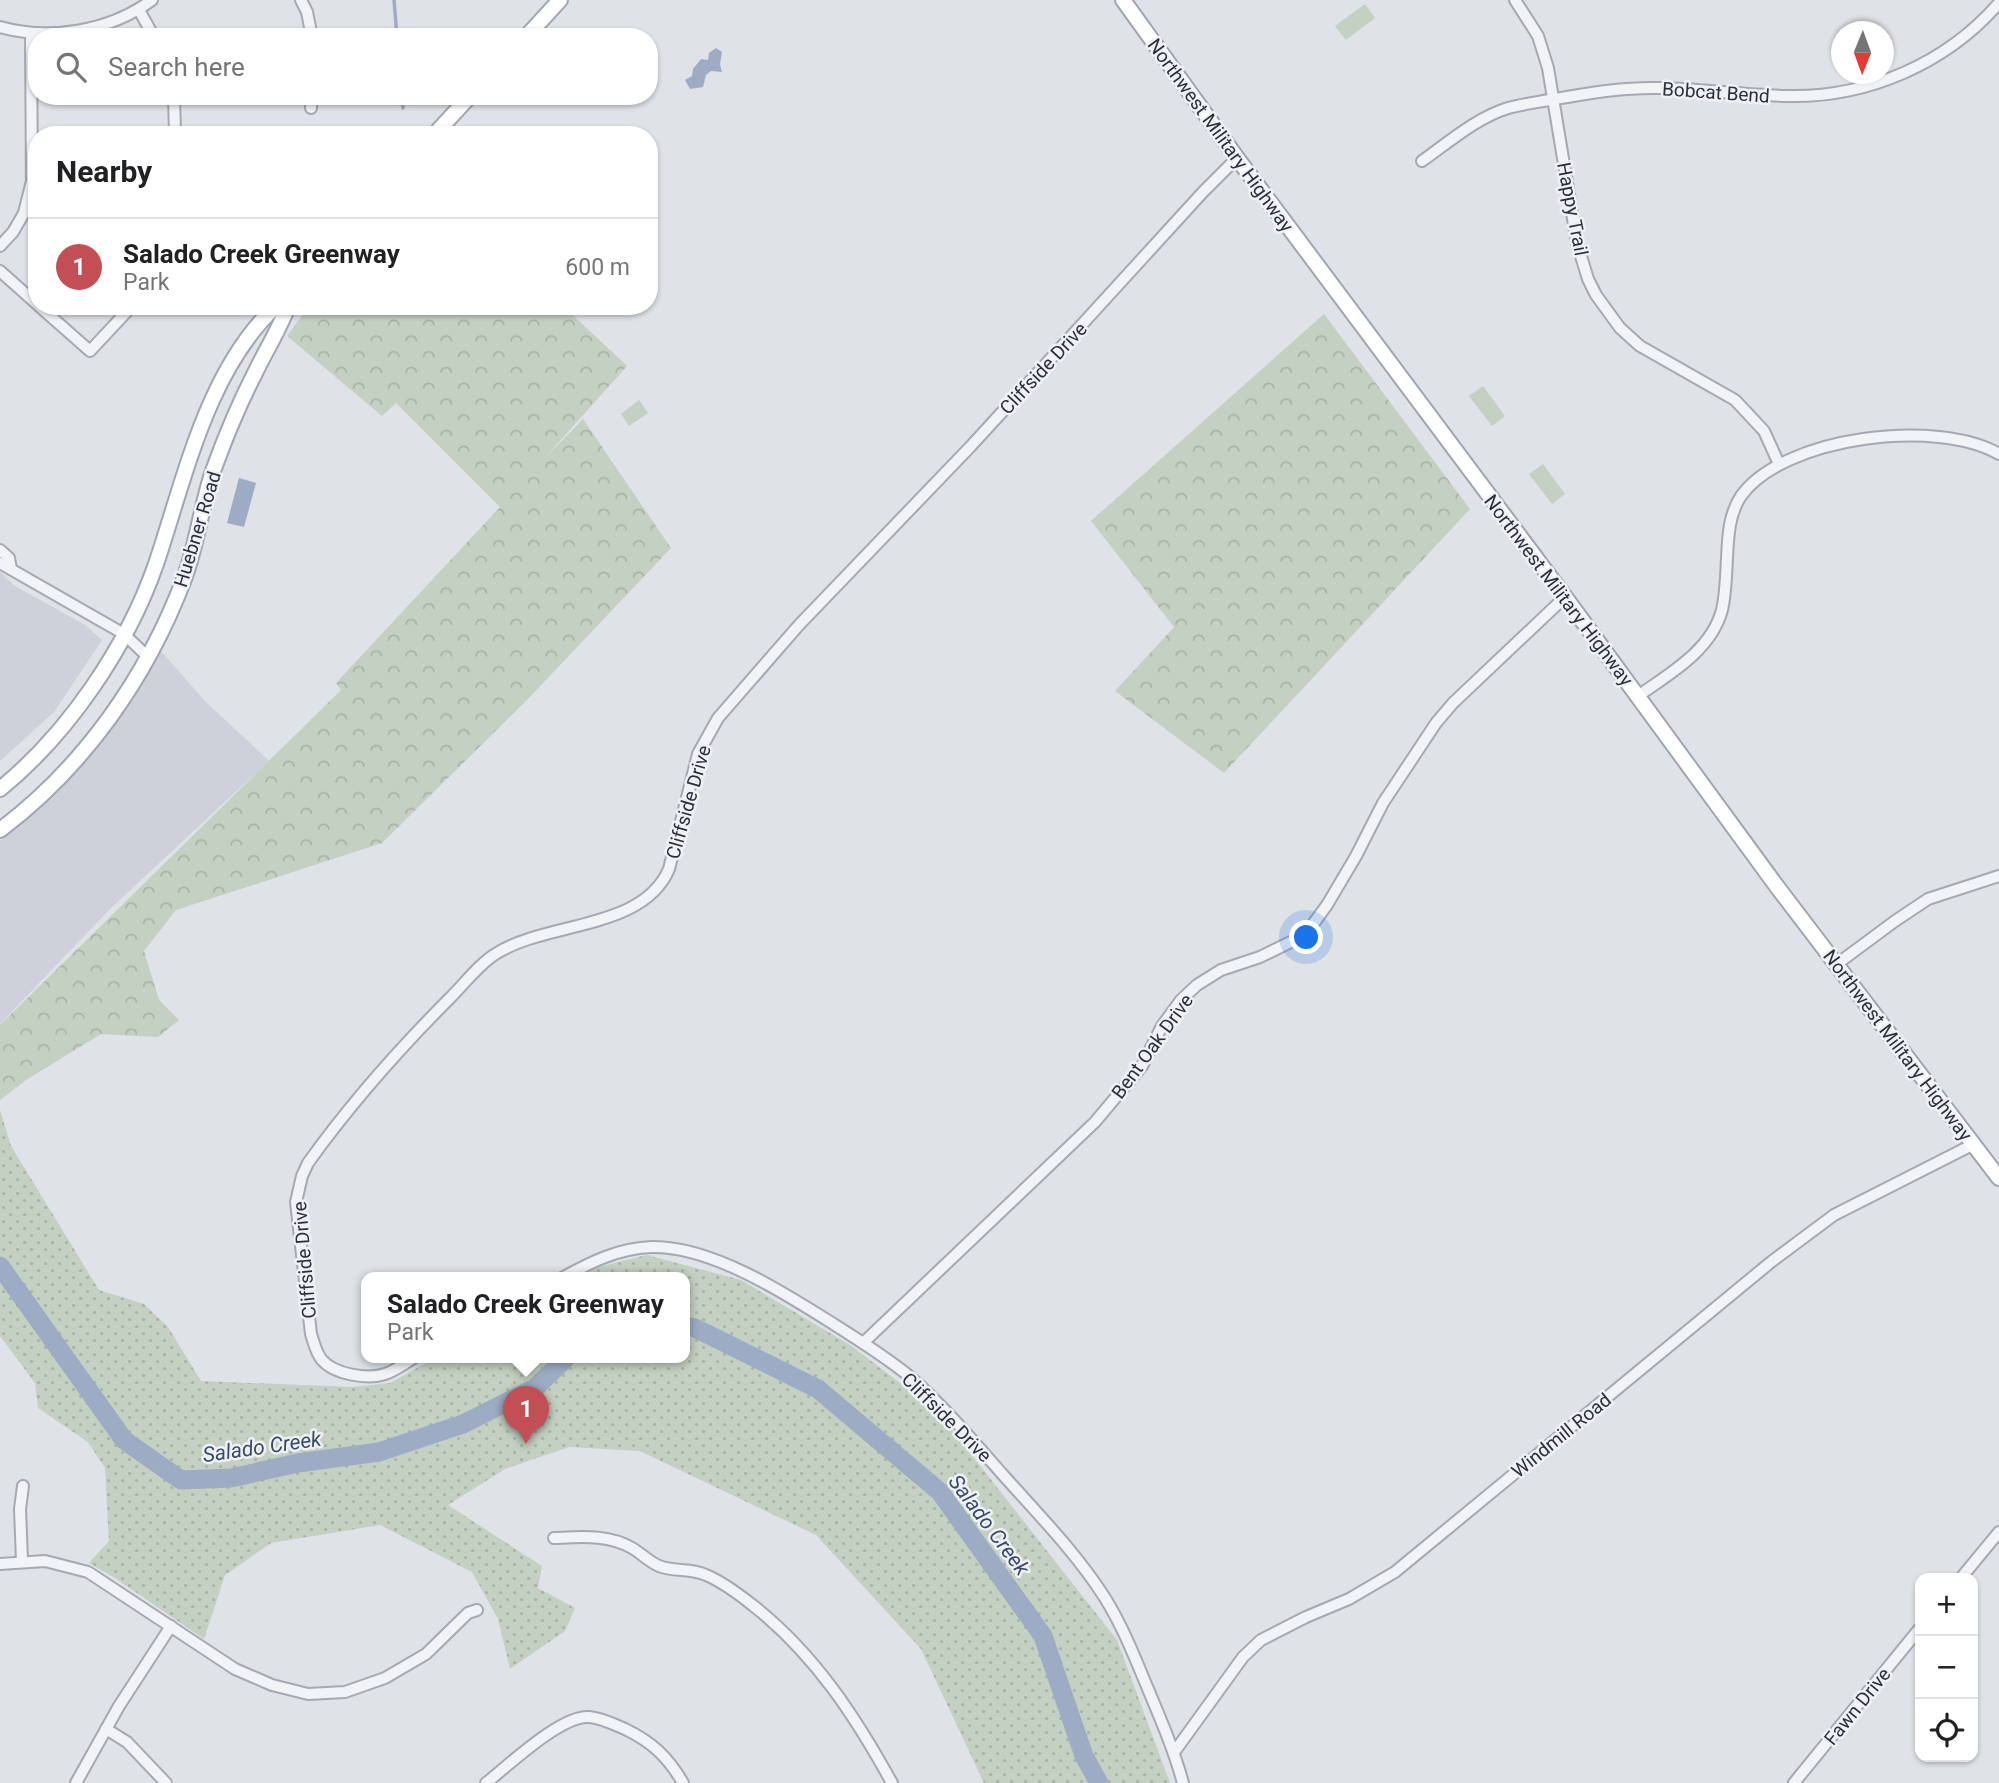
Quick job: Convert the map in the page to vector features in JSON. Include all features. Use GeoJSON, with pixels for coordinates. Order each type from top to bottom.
{"type":"FeatureCollection","features":[{"type":"Feature","properties":{"kind":"main road"},"geometry":{"type":"LineString","coordinates":[[534,28],[560,0]]}},
{"type":"Feature","properties":{"kind":"main road","name":"Northwest Military Highway"},"geometry":{"type":"LineString","coordinates":[[1123,0],[1778,888],[1999,1178]]}},
{"type":"Feature","properties":{"kind":"main road"},"geometry":{"type":"LineString","coordinates":[[442,126],[462,105]]}},
{"type":"Feature","properties":{"kind":"main road","name":"Huebner Road"},"geometry":{"type":"LineString","coordinates":[[0,789],[56,736],[83,702],[124,634],[156,564],[181,480],[203,425],[230,368],[259,322],[266,315]]}},
{"type":"Feature","properties":{"kind":"main road","name":"Huebner Road"},"geometry":{"type":"LineString","coordinates":[[0,830],[36,801],[80,758],[109,720],[147,656],[184,578],[213,473],[228,434],[254,374],[285,315]]}},
{"type":"Feature","properties":{"kind":"main road"},"geometry":{"type":"LineString","coordinates":[[203,425],[228,434]]}},
{"type":"Feature","properties":{"kind":"street"},"geometry":{"type":"LineString","coordinates":[[90,28],[139,10],[152,0]]}},
{"type":"Feature","properties":{"kind":"street"},"geometry":{"type":"LineString","coordinates":[[301,0],[310,28]]}},
{"type":"Feature","properties":{"kind":"street","name":"Happy Trail"},"geometry":{"type":"LineString","coordinates":[[1515,0],[1538,36],[1548,68],[1577,243],[1588,279],[1601,302],[1620,328],[1640,346],[1735,400],[1763,431],[1779,464]]}},
{"type":"Feature","properties":{"kind":"street","name":"Bobcat Bend"},"geometry":{"type":"LineString","coordinates":[[1422,161],[1481,119],[1521,105],[1628,88],[1713,90],[1788,96],[1846,92],[1902,75],[1976,26],[1999,4]]}},
{"type":"Feature","properties":{"kind":"street"},"geometry":{"type":"LineString","coordinates":[[139,10],[149,28]]}},
{"type":"Feature","properties":{"kind":"street"},"geometry":{"type":"LineString","coordinates":[[0,27],[28,32]]}},
{"type":"Feature","properties":{"kind":"street"},"geometry":{"type":"LineString","coordinates":[[32,105],[32,126]]}},
{"type":"Feature","properties":{"kind":"street"},"geometry":{"type":"LineString","coordinates":[[174,105],[175,126]]}},
{"type":"Feature","properties":{"kind":"street","name":"Cliffside Drive"},"geometry":{"type":"LineString","coordinates":[[405,1363],[385,1374],[369,1376],[336,1370],[322,1360],[316,1351],[311,1334],[296,1202],[308,1163],[370,1082],[429,1018],[494,954],[525,939],[627,911],[646,899],[663,882],[669,869],[698,754],[718,718],[799,625],[971,446],[1237,158]]}},
{"type":"Feature","properties":{"kind":"street"},"geometry":{"type":"LineString","coordinates":[[0,246],[19,222],[28,197]]}},
{"type":"Feature","properties":{"kind":"street"},"geometry":{"type":"LineString","coordinates":[[0,271],[28,296]]}},
{"type":"Feature","properties":{"kind":"street"},"geometry":{"type":"LineString","coordinates":[[49,315],[90,351],[124,315]]}},
{"type":"Feature","properties":{"kind":"street"},"geometry":{"type":"LineString","coordinates":[[1638,696],[1686,662],[1707,640],[1721,613],[1729,530],[1734,511],[1741,496],[1756,480],[1779,464],[1853,441],[1898,436],[1960,438],[1999,454]]}},
{"type":"Feature","properties":{"kind":"street"},"geometry":{"type":"LineString","coordinates":[[0,550],[9,558],[11,569]]}},
{"type":"Feature","properties":{"kind":"street"},"geometry":{"type":"LineString","coordinates":[[0,563],[124,634],[147,656]]}},
{"type":"Feature","properties":{"kind":"street","name":"Bent Oak Drive"},"geometry":{"type":"LineString","coordinates":[[863,1343],[1095,1122],[1142,1066],[1162,1026],[1181,1000],[1197,985],[1221,970],[1260,957],[1306,935],[1350,866],[1383,803],[1436,723],[1453,703],[1565,597]]}},
{"type":"Feature","properties":{"kind":"street"},"geometry":{"type":"LineString","coordinates":[[1838,964],[1895,920],[1928,899],[1999,876]]}},
{"type":"Feature","properties":{"kind":"street","name":"Windmill Road"},"geometry":{"type":"LineString","coordinates":[[1175,1751],[1242,1657],[1261,1640],[1349,1599],[1395,1572],[1753,1277],[1834,1215],[1974,1144]]}},
{"type":"Feature","properties":{"kind":"street","name":"Cliffside Drive"},"geometry":{"type":"LineString","coordinates":[[573,1272],[598,1258],[626,1251],[653,1247],[680,1251],[752,1276],[784,1293],[863,1343],[908,1376],[946,1411],[1053,1530],[1087,1574],[1121,1625],[1175,1751],[1183,1783]]}},
{"type":"Feature","properties":{"kind":"street"},"geometry":{"type":"LineString","coordinates":[[22,1561],[20,1508],[23,1486]]}},
{"type":"Feature","properties":{"kind":"street"},"geometry":{"type":"LineString","coordinates":[[1965,1573],[1999,1532]]}},
{"type":"Feature","properties":{"kind":"street"},"geometry":{"type":"LineString","coordinates":[[554,1538],[607,1538],[631,1547],[658,1565],[694,1570],[706,1575],[746,1599],[790,1637],[823,1673],[852,1713],[892,1783]]}},
{"type":"Feature","properties":{"kind":"street"},"geometry":{"type":"LineString","coordinates":[[0,1564],[22,1561],[61,1564],[88,1572],[235,1669],[272,1685],[320,1695],[357,1689],[412,1664],[437,1645],[468,1614],[477,1610]]}},
{"type":"Feature","properties":{"kind":"street"},"geometry":{"type":"LineString","coordinates":[[76,1783],[125,1696],[171,1626]]}},
{"type":"Feature","properties":{"kind":"street","name":"Fawn Drive"},"geometry":{"type":"LineString","coordinates":[[1794,1783],[1915,1634]]}},
{"type":"Feature","properties":{"kind":"street"},"geometry":{"type":"LineString","coordinates":[[486,1783],[558,1727],[572,1719],[587,1717],[601,1719],[644,1738],[660,1750],[683,1783]]}},
{"type":"Feature","properties":{"kind":"street"},"geometry":{"type":"LineString","coordinates":[[106,1729],[127,1742],[166,1783]]}},
{"type":"Feature","properties":{"kind":"street"},"geometry":{"type":"LineString","coordinates":[[499,1772],[505,1783]]}},
{"type":"Feature","properties":{"kind":"shaded area"},"geometry":{"type":"Polygon","coordinates":[[[0,572],[15,586],[85,625],[102,640],[54,712],[0,761],[0,572]]]}},
{"type":"Feature","properties":{"kind":"shaded area"},"geometry":{"type":"Polygon","coordinates":[[[161,651],[204,700],[269,761],[111,908],[0,1024],[0,841],[71,777],[118,720],[161,651]]]}},
{"type":"Feature","properties":{"kind":"green space"},"geometry":{"type":"Polygon","coordinates":[[[1365,4],[1375,18],[1346,40],[1335,26],[1365,4]]]}},
{"type":"Feature","properties":{"kind":"green space"},"geometry":{"type":"Polygon","coordinates":[[[1324,314],[1470,509],[1224,773],[1115,691],[1174,627],[1091,521],[1324,314]]]}},
{"type":"Feature","properties":{"kind":"green space"},"geometry":{"type":"Polygon","coordinates":[[[302,315],[573,315],[627,366],[542,461],[583,419],[671,548],[526,701],[382,843],[176,910],[144,951],[159,1000],[179,1020],[158,1037],[101,1034],[26,1080],[0,1100],[0,1025],[341,690],[336,683],[500,507],[396,403],[382,416],[287,336],[302,315]]]}},
{"type":"Feature","properties":{"kind":"green space"},"geometry":{"type":"Polygon","coordinates":[[[1483,386],[1505,416],[1492,426],[1469,396],[1483,386]]]}},
{"type":"Feature","properties":{"kind":"green space"},"geometry":{"type":"Polygon","coordinates":[[[639,400],[648,413],[629,426],[621,414],[639,400]]]}},
{"type":"Feature","properties":{"kind":"green space"},"geometry":{"type":"Polygon","coordinates":[[[1543,464],[1565,494],[1552,504],[1529,474],[1543,464]]]}},
{"type":"Feature","properties":{"kind":"green space"},"geometry":{"type":"Polygon","coordinates":[[[0,1110],[11,1146],[99,1290],[144,1304],[168,1327],[201,1381],[352,1387],[390,1383],[426,1363],[690,1363],[690,1272],[589,1272],[598,1267],[647,1255],[741,1280],[850,1345],[937,1411],[1117,1640],[1170,1783],[984,1783],[921,1649],[816,1535],[640,1451],[569,1447],[505,1469],[448,1505],[542,1566],[538,1588],[575,1608],[565,1631],[510,1669],[498,1619],[472,1572],[380,1525],[271,1543],[225,1575],[204,1639],[89,1563],[109,1541],[105,1468],[88,1442],[38,1408],[35,1383],[0,1336],[0,1110]]]}},
{"type":"Feature","properties":{"kind":"water"},"geometry":{"type":"Polygon","coordinates":[[[716,48],[722,52],[722,72],[711,71],[706,75],[703,87],[690,89],[685,80],[692,76],[693,69],[701,59],[708,60],[709,53],[716,48]]]}},
{"type":"Feature","properties":{"kind":"water"},"geometry":{"type":"Polygon","coordinates":[[[239,478],[256,483],[244,527],[227,523],[239,478]]]}},
{"type":"Feature","properties":{"kind":"waterway"},"geometry":{"type":"LineString","coordinates":[[394,0],[396,28]]}},
{"type":"Feature","properties":{"kind":"waterway","name":"Salado Creek"},"geometry":{"type":"LineString","coordinates":[[0,1266],[124,1440],[181,1480],[231,1478],[298,1463],[379,1452],[463,1424],[535,1388],[561,1363]]}},
{"type":"Feature","properties":{"kind":"waterway","name":"Salado Creek"},"geometry":{"type":"LineString","coordinates":[[690,1327],[818,1389],[940,1492],[1043,1636],[1084,1756],[1099,1783]]}},
{"type":"Feature","properties":{"kind":"place","name":"Salado Creek Greenway"},"geometry":{"type":"Point","coordinates":[526,1444]}}]}
